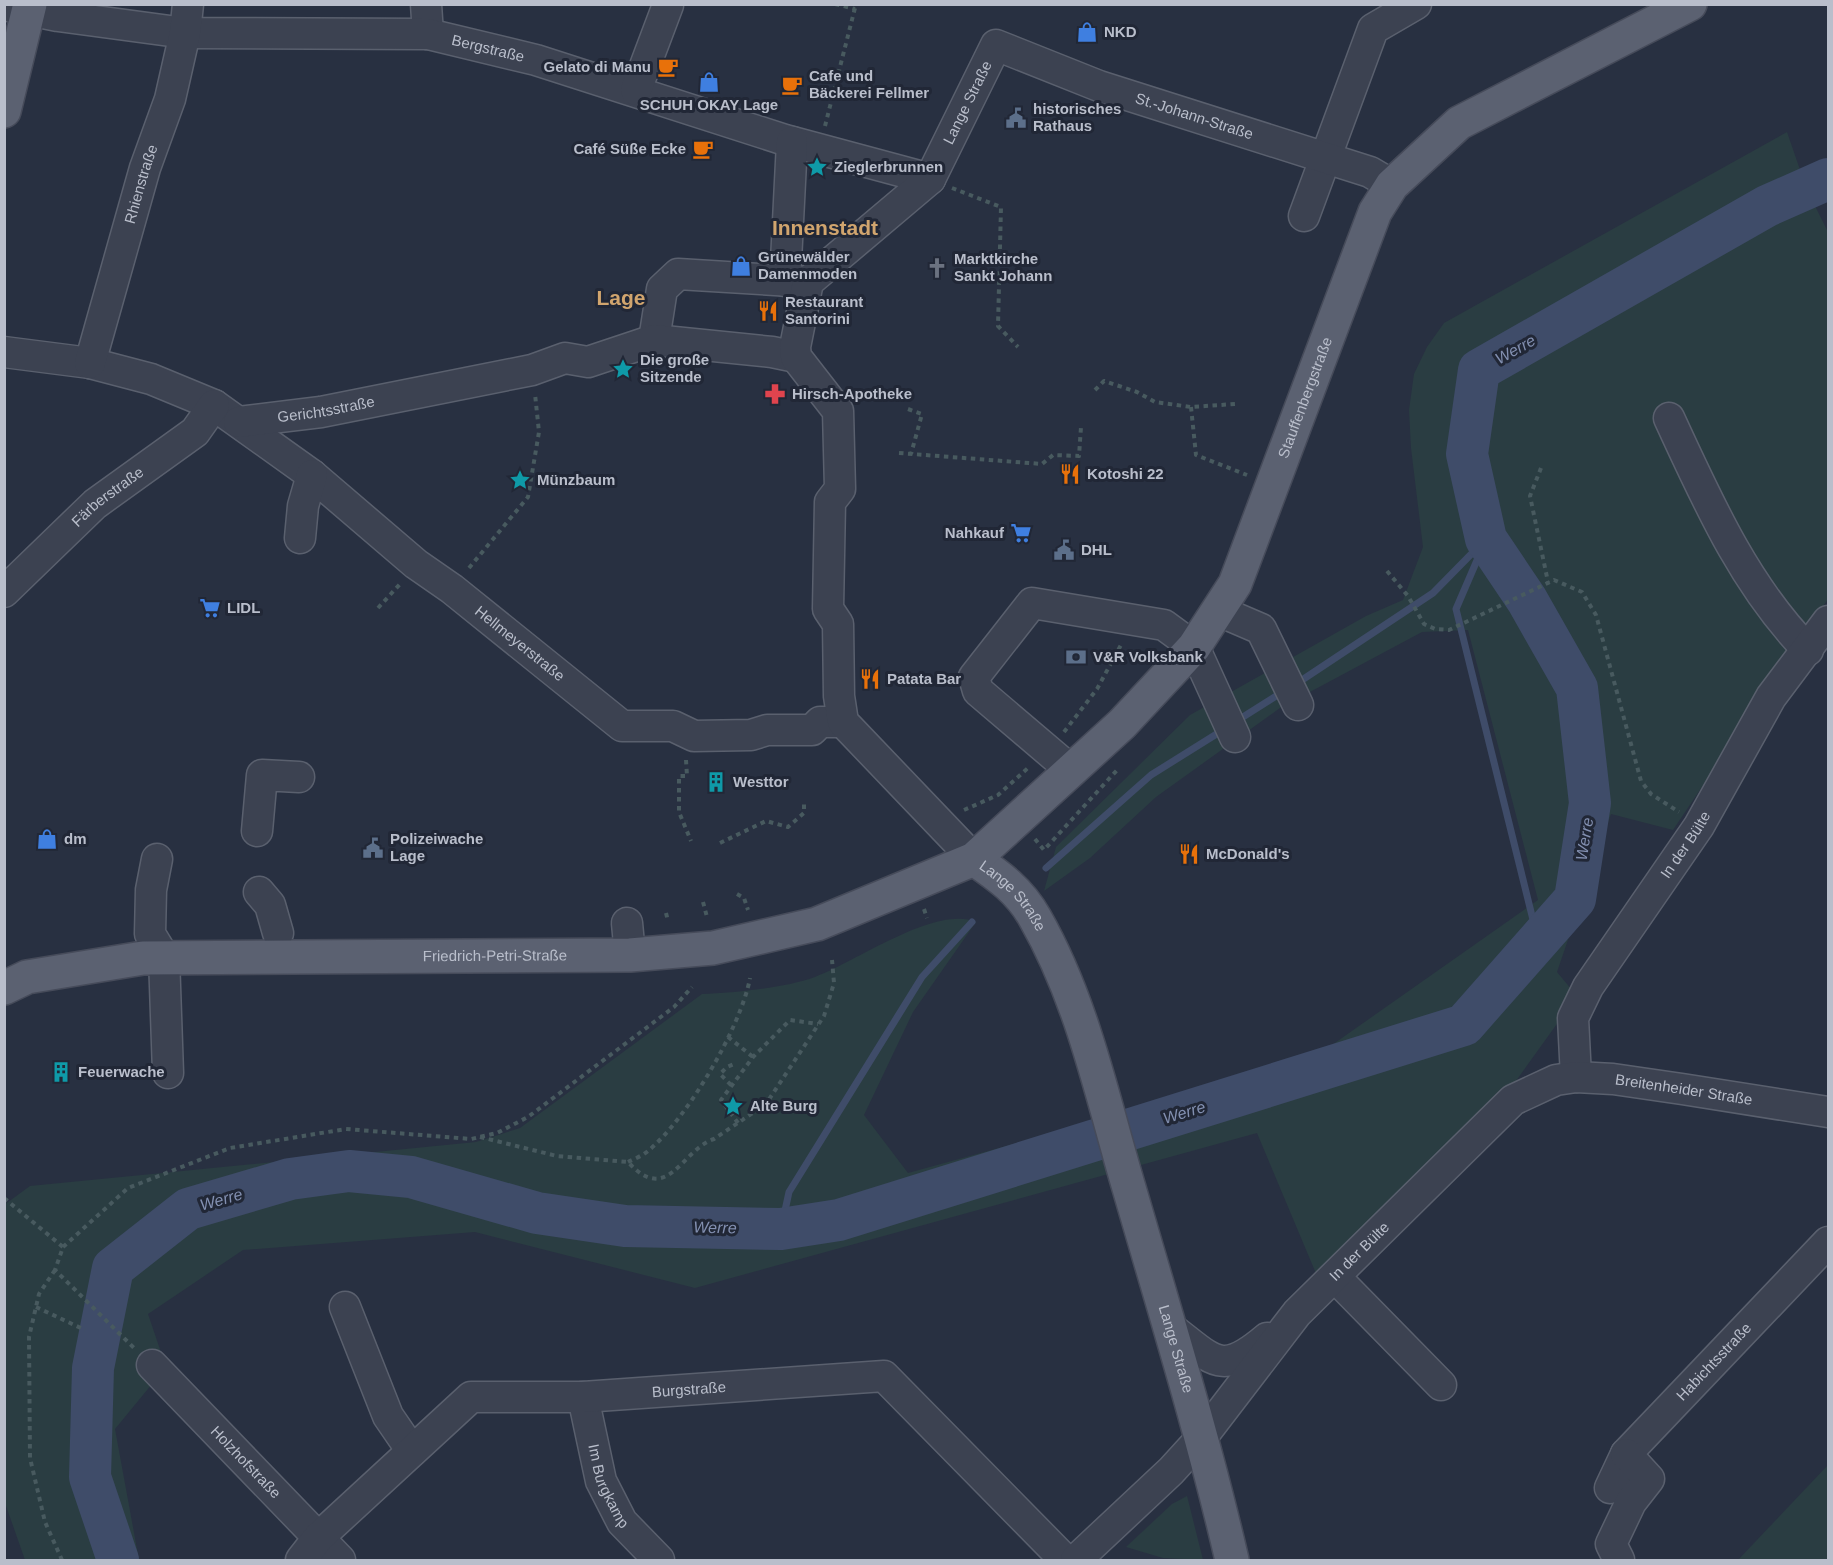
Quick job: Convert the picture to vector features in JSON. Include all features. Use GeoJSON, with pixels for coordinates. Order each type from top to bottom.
{"type":"FeatureCollection","features":[{"type":"Feature","properties":{"kind":"main road","name":"Stauffenbergstraße"},"geometry":{"type":"LineString","coordinates":[[974,859],[1122,724],[1194,647],[1220,611],[1235,584],[1376,212],[1392,185],[1459,123],[1690,4]]}},
{"type":"Feature","properties":{"kind":"main road"},"geometry":{"type":"LineString","coordinates":[[4,111],[21,6]]}},
{"type":"Feature","properties":{"kind":"main road","name":"Lange Straße"},"geometry":{"type":"LineString","coordinates":[[974,859],[1016,891],[1035,918],[1075,1005],[1172,1329],[1202,1437],[1232,1560]]}},
{"type":"Feature","properties":{"kind":"main road","name":"Friedrich-Petri-Straße"},"geometry":{"type":"LineString","coordinates":[[4,988],[39,975],[143,958],[630,955],[713,948],[817,924],[974,859]]}},
{"type":"Feature","properties":{"kind":"street"},"geometry":{"type":"LineString","coordinates":[[1304,216],[1373,29],[1416,4]]}},
{"type":"Feature","properties":{"kind":"street"},"geometry":{"type":"LineString","coordinates":[[636,90],[668,5]]}},
{"type":"Feature","properties":{"kind":"street","name":"Bergstraße"},"geometry":{"type":"LineString","coordinates":[[21,6],[186,19],[427,19],[536,60],[806,146],[930,179]]}},
{"type":"Feature","properties":{"kind":"street","name":"Rhienstraße"},"geometry":{"type":"LineString","coordinates":[[90,363],[145,168],[170,99],[186,19]]}},
{"type":"Feature","properties":{"kind":"street","name":"St.-Johann-Straße"},"geometry":{"type":"LineString","coordinates":[[996,45],[1067,74],[1096,93],[1327,157],[1370,172],[1392,185]]}},
{"type":"Feature","properties":{"kind":"street","name":"Lange Straße"},"geometry":{"type":"LineString","coordinates":[[789,281],[930,179],[996,45]]}},
{"type":"Feature","properties":{"kind":"street"},"geometry":{"type":"LineString","coordinates":[[806,146],[789,281],[796,357],[821,383],[838,411],[837,456],[840,489],[830,502],[833,553],[828,609],[838,624],[835,667],[843,722]]}},
{"type":"Feature","properties":{"kind":"street"},"geometry":{"type":"LineString","coordinates":[[654,340],[662,289],[678,274],[789,281]]}},
{"type":"Feature","properties":{"kind":"street","name":"Gerichtsstraße"},"geometry":{"type":"LineString","coordinates":[[238,422],[321,412],[532,370],[565,358],[588,363],[654,340],[772,352],[796,357]]}},
{"type":"Feature","properties":{"kind":"street"},"geometry":{"type":"LineString","coordinates":[[4,352],[90,363],[152,379],[214,405],[238,422]]}},
{"type":"Feature","properties":{"kind":"street","name":"Färberstraße"},"geometry":{"type":"LineString","coordinates":[[4,592],[95,504],[195,432],[214,405]]}},
{"type":"Feature","properties":{"kind":"street"},"geometry":{"type":"LineString","coordinates":[[1668,418],[1736,555],[1780,621],[1808,650]]}},
{"type":"Feature","properties":{"kind":"street","name":"Hellmeyerstraße"},"geometry":{"type":"LineString","coordinates":[[238,422],[312,475],[416,564],[452,589],[622,726],[682,721],[694,736],[751,735],[767,730],[812,730],[820,722],[843,722]]}},
{"type":"Feature","properties":{"kind":"street"},"geometry":{"type":"LineString","coordinates":[[300,538],[303,506],[312,475]]}},
{"type":"Feature","properties":{"kind":"street"},"geometry":{"type":"LineString","coordinates":[[1072,771],[978,692],[974,677],[1032,603],[1164,625],[1194,647],[1229,725]]}},
{"type":"Feature","properties":{"kind":"street"},"geometry":{"type":"LineString","coordinates":[[1220,611],[1261,629],[1292,693]]}},
{"type":"Feature","properties":{"kind":"street","name":"In der Bülte"},"geometry":{"type":"LineString","coordinates":[[1576,1077],[1573,1018],[1588,987],[1700,826],[1771,697],[1828,621]]}},
{"type":"Feature","properties":{"kind":"street","name":"Lange Straße"},"geometry":{"type":"LineString","coordinates":[[843,722],[920,806],[974,859]]}},
{"type":"Feature","properties":{"kind":"street"},"geometry":{"type":"LineString","coordinates":[[257,831],[262,775],[299,777]]}},
{"type":"Feature","properties":{"kind":"street"},"geometry":{"type":"LineString","coordinates":[[157,858],[160,890],[150,934],[164,957],[168,1073]]}},
{"type":"Feature","properties":{"kind":"street"},"geometry":{"type":"LineString","coordinates":[[259,892],[270,905],[278,933]]}},
{"type":"Feature","properties":{"kind":"street"},"geometry":{"type":"LineString","coordinates":[[627,923],[630,955]]}},
{"type":"Feature","properties":{"kind":"street","name":"Breitenheider Straße"},"geometry":{"type":"LineString","coordinates":[[1538,1087],[1556,1080],[1576,1077],[1682,1089],[1828,1112]]}},
{"type":"Feature","properties":{"kind":"street","name":"In der Bülte"},"geometry":{"type":"LineString","coordinates":[[1076,1560],[1171,1471],[1202,1437],[1297,1313],[1513,1100],[1538,1087]]}},
{"type":"Feature","properties":{"kind":"street","name":"Habichtsstraße"},"geometry":{"type":"LineString","coordinates":[[1610,1488],[1626,1454],[1828,1242]]}},
{"type":"Feature","properties":{"kind":"street"},"geometry":{"type":"LineString","coordinates":[[1335,1277],[1441,1385]]}},
{"type":"Feature","properties":{"kind":"street"},"geometry":{"type":"LineString","coordinates":[[345,1307],[388,1416],[412,1451]]}},
{"type":"Feature","properties":{"kind":"street"},"geometry":{"type":"LineString","coordinates":[[1172,1329],[1215,1362],[1229,1362],[1250,1353],[1297,1313]]}},
{"type":"Feature","properties":{"kind":"street","name":"Holzhofstraße"},"geometry":{"type":"LineString","coordinates":[[146,1359],[340,1560]]}},
{"type":"Feature","properties":{"kind":"street","name":"Burgstraße"},"geometry":{"type":"LineString","coordinates":[[301,1560],[319,1537],[471,1397],[583,1397],[884,1376],[1065,1560]]}},
{"type":"Feature","properties":{"kind":"street","name":"Im Burgkamp"},"geometry":{"type":"LineString","coordinates":[[583,1397],[601,1481],[622,1522],[659,1560]]}},
{"type":"Feature","properties":{"kind":"street"},"geometry":{"type":"LineString","coordinates":[[1619,1560],[1611,1544],[1631,1503],[1649,1479],[1626,1454]]}},
{"type":"Feature","properties":{"kind":"path"},"geometry":{"type":"LineString","coordinates":[[806,146],[855,7],[835,4]]}},
{"type":"Feature","properties":{"kind":"path"},"geometry":{"type":"LineString","coordinates":[[930,179],[1001,207],[998,326],[1018,347]]}},
{"type":"Feature","properties":{"kind":"path"},"geometry":{"type":"LineString","coordinates":[[452,589],[528,497],[539,432],[532,370]]}},
{"type":"Feature","properties":{"kind":"path"},"geometry":{"type":"LineString","coordinates":[[1095,390],[1104,381],[1137,392],[1155,402],[1191,407],[1235,404]]}},
{"type":"Feature","properties":{"kind":"path"},"geometry":{"type":"LineString","coordinates":[[1191,407],[1196,454],[1250,477]]}},
{"type":"Feature","properties":{"kind":"path"},"geometry":{"type":"LineString","coordinates":[[908,409],[922,414],[911,454]]}},
{"type":"Feature","properties":{"kind":"path"},"geometry":{"type":"LineString","coordinates":[[899,453],[1041,464],[1053,455],[1079,456],[1081,427]]}},
{"type":"Feature","properties":{"kind":"path"},"geometry":{"type":"LineString","coordinates":[[1541,468],[1530,496],[1548,582]]}},
{"type":"Feature","properties":{"kind":"path"},"geometry":{"type":"LineString","coordinates":[[1387,571],[1408,596],[1424,624],[1435,629],[1449,630],[1469,622],[1554,580],[1582,592],[1596,615],[1641,781],[1651,794],[1700,826]]}},
{"type":"Feature","properties":{"kind":"path"},"geometry":{"type":"LineString","coordinates":[[378,608],[390,595]]}},
{"type":"Feature","properties":{"kind":"path"},"geometry":{"type":"LineString","coordinates":[[920,806],[940,805],[967,811],[992,798],[1047,749],[1097,690],[1123,641]]}},
{"type":"Feature","properties":{"kind":"path"},"geometry":{"type":"LineString","coordinates":[[682,721],[687,776],[679,777],[680,813],[691,841]]}},
{"type":"Feature","properties":{"kind":"path"},"geometry":{"type":"LineString","coordinates":[[720,843],[766,821],[788,827],[804,813],[804,803]]}},
{"type":"Feature","properties":{"kind":"path"},"geometry":{"type":"LineString","coordinates":[[737,894],[744,898],[748,910]]}},
{"type":"Feature","properties":{"kind":"path"},"geometry":{"type":"LineString","coordinates":[[703,902],[707,917]]}},
{"type":"Feature","properties":{"kind":"path"},"geometry":{"type":"LineString","coordinates":[[666,913],[668,921]]}},
{"type":"Feature","properties":{"kind":"path"},"geometry":{"type":"LineString","coordinates":[[628,1162],[639,1174],[659,1179],[678,1169],[705,1142],[766,1104],[818,1024],[834,983],[832,960]]}},
{"type":"Feature","properties":{"kind":"path"},"geometry":{"type":"LineString","coordinates":[[479,1137],[557,1156],[628,1162],[646,1153],[660,1139],[688,1102],[728,1037],[748,990],[750,978]]}},
{"type":"Feature","properties":{"kind":"path"},"geometry":{"type":"LineString","coordinates":[[62,1560],[45,1522],[30,1458],[29,1337],[39,1294],[55,1270],[63,1247],[128,1188],[230,1148],[346,1129],[471,1139],[497,1133],[528,1117],[674,1007],[692,987]]}},
{"type":"Feature","properties":{"kind":"path"},"geometry":{"type":"LineString","coordinates":[[738,1123],[721,1100],[753,1057],[790,1020],[818,1024]]}},
{"type":"Feature","properties":{"kind":"path"},"geometry":{"type":"LineString","coordinates":[[728,1037],[753,1057]]}},
{"type":"Feature","properties":{"kind":"path"},"geometry":{"type":"LineString","coordinates":[[731,1085],[720,1074],[734,1064]]}},
{"type":"Feature","properties":{"kind":"path"},"geometry":{"type":"LineString","coordinates":[[4,1198],[63,1247]]}},
{"type":"Feature","properties":{"kind":"path"},"geometry":{"type":"LineString","coordinates":[[55,1270],[146,1359]]}},
{"type":"Feature","properties":{"kind":"path"},"geometry":{"type":"LineString","coordinates":[[36,1307],[85,1330]]}},
{"type":"Feature","properties":{"kind":"green space"},"geometry":{"type":"Polygon","coordinates":[[[1787,132],[1807,190],[1828,232],[1828,599],[1673,830],[1611,814],[1557,972],[1577,996],[1503,1099],[1320,1283],[1257,1133],[695,1288],[475,1232],[243,1250],[148,1314],[166,1367],[115,1429],[139,1560],[25,1560],[5,1503],[4,1205],[30,1186],[476,1142],[520,1128],[702,994],[759,989],[803,981],[832,970],[918,928],[939,921],[959,919],[976,922],[913,1012],[864,1115],[908,1173],[1305,1064],[1538,900],[1468,630],[1422,632],[1280,708],[1156,797],[1090,858],[1044,891],[1056,847],[1190,715],[1366,616],[1403,600],[1423,547],[1411,448],[1409,410],[1414,374],[1427,347],[1444,323],[1787,132]]]}},
{"type":"Feature","properties":{"kind":"green space"},"geometry":{"type":"Polygon","coordinates":[[[1828,1465],[1828,1560],[1738,1560],[1828,1465]]]}},
{"type":"Feature","properties":{"kind":"green space"},"geometry":{"type":"Polygon","coordinates":[[[1187,1496],[1203,1560],[1163,1558],[1126,1547],[1172,1504],[1187,1496]]]}},
{"type":"Feature","properties":{"kind":"waterway","name":"Werre"},"geometry":{"type":"LineString","coordinates":[[118,1560],[90,1477],[93,1368],[113,1268],[188,1209],[290,1179],[349,1171],[411,1177],[537,1213],[625,1226],[781,1229],[839,1220],[1464,1025],[1575,899],[1590,803],[1577,688],[1527,600],[1486,539],[1467,454],[1479,370],[1767,206],[1828,179]]}},
{"type":"Feature","properties":{"kind":"waterway"},"geometry":{"type":"LineString","coordinates":[[1296,684],[1433,593],[1486,539]]}},
{"type":"Feature","properties":{"kind":"waterway"},"geometry":{"type":"LineString","coordinates":[[1484,544],[1456,609],[1538,940]]}},
{"type":"Feature","properties":{"kind":"waterway"},"geometry":{"type":"LineString","coordinates":[[1235,722],[1284,691]]}},
{"type":"Feature","properties":{"kind":"waterway"},"geometry":{"type":"LineString","coordinates":[[1046,868],[1151,775],[1223,730]]}},
{"type":"Feature","properties":{"kind":"waterway"},"geometry":{"type":"LineString","coordinates":[[781,1229],[789,1192],[922,977],[972,922]]}},
{"type":"Feature","properties":{"kind":"place","name":"NKD"},"geometry":{"type":"Point","coordinates":[1087,32]}},
{"type":"Feature","properties":{"kind":"place","name":"Gelato di Manu"},"geometry":{"type":"Point","coordinates":[668,67]}},
{"type":"Feature","properties":{"kind":"place","name":"SCHUH OKAY Lage"},"geometry":{"type":"Point","coordinates":[709,82]}},
{"type":"Feature","properties":{"kind":"place","name":"Cafe und Bäckerei Fellmer"},"geometry":{"type":"Point","coordinates":[792,85]}},
{"type":"Feature","properties":{"kind":"place","name":"historisches Rathaus"},"geometry":{"type":"Point","coordinates":[1016,118]}},
{"type":"Feature","properties":{"kind":"place","name":"Café Süße Ecke"},"geometry":{"type":"Point","coordinates":[703,149]}},
{"type":"Feature","properties":{"kind":"place","name":"Zieglerbrunnen"},"geometry":{"type":"Point","coordinates":[817,167]}},
{"type":"Feature","properties":{"kind":"place","name":"Grünewälder Damenmoden"},"geometry":{"type":"Point","coordinates":[741,266]}},
{"type":"Feature","properties":{"kind":"place","name":"Marktkirche Sankt Johann"},"geometry":{"type":"Point","coordinates":[937,268]}},
{"type":"Feature","properties":{"kind":"place","name":"Restaurant Santorini"},"geometry":{"type":"Point","coordinates":[768,311]}},
{"type":"Feature","properties":{"kind":"place","name":"Die große Sitzende"},"geometry":{"type":"Point","coordinates":[623,369]}},
{"type":"Feature","properties":{"kind":"place","name":"Hirsch-Apotheke"},"geometry":{"type":"Point","coordinates":[775,394]}},
{"type":"Feature","properties":{"kind":"place","name":"Kotoshi 22"},"geometry":{"type":"Point","coordinates":[1070,474]}},
{"type":"Feature","properties":{"kind":"place","name":"Münzbaum"},"geometry":{"type":"Point","coordinates":[520,480]}},
{"type":"Feature","properties":{"kind":"place","name":"Nahkauf"},"geometry":{"type":"Point","coordinates":[1021,533]}},
{"type":"Feature","properties":{"kind":"place","name":"DHL"},"geometry":{"type":"Point","coordinates":[1064,550]}},
{"type":"Feature","properties":{"kind":"place","name":"LIDL"},"geometry":{"type":"Point","coordinates":[210,608]}},
{"type":"Feature","properties":{"kind":"place","name":"V&R Volksbank"},"geometry":{"type":"Point","coordinates":[1076,657]}},
{"type":"Feature","properties":{"kind":"place","name":"Patata Bar"},"geometry":{"type":"Point","coordinates":[870,679]}},
{"type":"Feature","properties":{"kind":"place","name":"Westtor"},"geometry":{"type":"Point","coordinates":[716,782]}},
{"type":"Feature","properties":{"kind":"place","name":"dm"},"geometry":{"type":"Point","coordinates":[47,839]}},
{"type":"Feature","properties":{"kind":"place","name":"Polizeiwache Lage"},"geometry":{"type":"Point","coordinates":[373,848]}},
{"type":"Feature","properties":{"kind":"place","name":"McDonald's"},"geometry":{"type":"Point","coordinates":[1189,854]}},
{"type":"Feature","properties":{"kind":"place","name":"Feuerwache"},"geometry":{"type":"Point","coordinates":[61,1072]}},
{"type":"Feature","properties":{"kind":"place","name":"Alte Burg"},"geometry":{"type":"Point","coordinates":[733,1106]}},
{"type":"Feature","properties":{"kind":"district","name":"Innenstadt"},"geometry":{"type":"Point","coordinates":[825,228]}},
{"type":"Feature","properties":{"kind":"district","name":"Lage"},"geometry":{"type":"Point","coordinates":[621,298]}}]}
